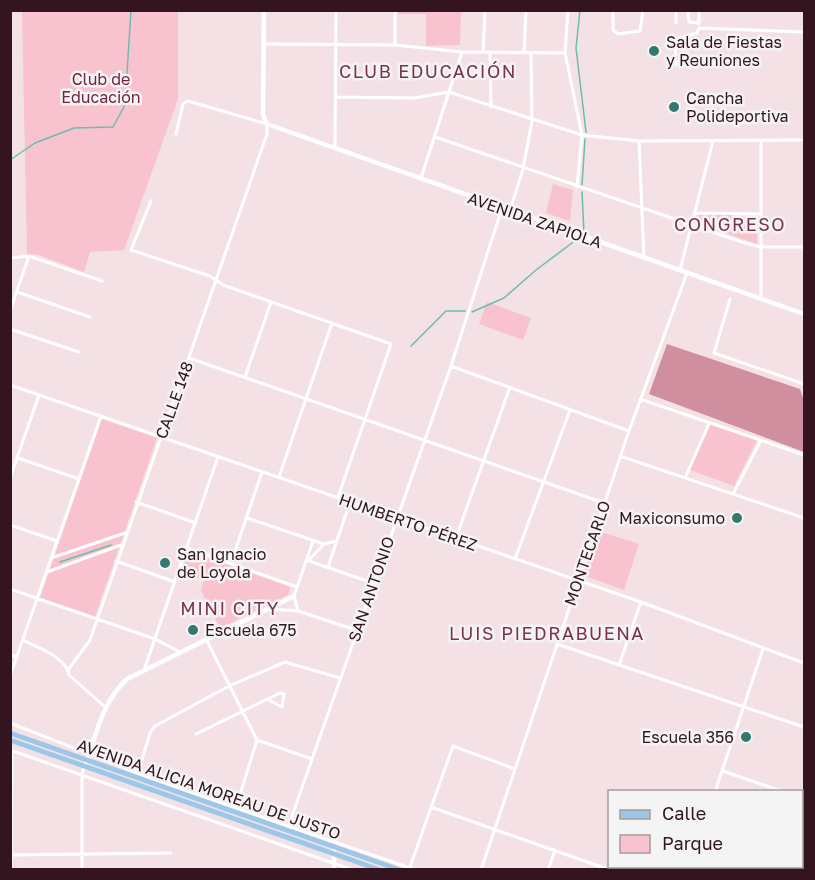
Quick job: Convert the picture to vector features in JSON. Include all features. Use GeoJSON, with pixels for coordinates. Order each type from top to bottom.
{"type":"FeatureCollection","features":[{"type":"Feature","properties":{"kind":"main road"},"geometry":{"type":"LineString","coordinates":[[264,10],[264,115],[267,124]]}},
{"type":"Feature","properties":{"kind":"main road","name":"AVENIDA ZAPIOLA"},"geometry":{"type":"LineString","coordinates":[[267,124],[804,314]]}},
{"type":"Feature","properties":{"kind":"main road"},"geometry":{"type":"LineString","coordinates":[[87,760],[105,707],[116,689],[144,670],[294,596]]}},
{"type":"Feature","properties":{"kind":"main road","name":"AVENIDA ALICIA MOREAU DE JUSTO"},"geometry":{"type":"LineString","coordinates":[[10,733],[400,870]]}},
{"type":"Feature","properties":{"kind":"main road","name":"AVENIDA ALICIA MOREAU DE JUSTO"},"geometry":{"type":"LineString","coordinates":[[10,740],[87,760]]}},
{"type":"Feature","properties":{"kind":"main road","name":"AVENIDA ALICIA MOREAU DE JUSTO"},"geometry":{"type":"LineString","coordinates":[[286,831],[334,854],[380,870]]}},
{"type":"Feature","properties":{"kind":"main road"},"geometry":{"type":"LineString","coordinates":[[334,846],[334,867]]}},
{"type":"Feature","properties":{"kind":"street"},"geometry":{"type":"LineString","coordinates":[[335,149],[336,10]]}},
{"type":"Feature","properties":{"kind":"street"},"geometry":{"type":"LineString","coordinates":[[395,10],[395,45]]}},
{"type":"Feature","properties":{"kind":"street"},"geometry":{"type":"LineString","coordinates":[[483,52],[485,10]]}},
{"type":"Feature","properties":{"kind":"street"},"geometry":{"type":"LineString","coordinates":[[524,52],[526,10]]}},
{"type":"Feature","properties":{"kind":"street"},"geometry":{"type":"LineString","coordinates":[[568,10],[566,53],[582,135],[577,186]]}},
{"type":"Feature","properties":{"kind":"street"},"geometry":{"type":"LineString","coordinates":[[613,10],[613,30],[618,34],[640,31],[643,10]]}},
{"type":"Feature","properties":{"kind":"street"},"geometry":{"type":"LineString","coordinates":[[676,10],[676,23]]}},
{"type":"Feature","properties":{"kind":"street"},"geometry":{"type":"LineString","coordinates":[[688,10],[689,22],[699,26],[804,32]]}},
{"type":"Feature","properties":{"kind":"street"},"geometry":{"type":"LineString","coordinates":[[676,65],[675,44],[679,38],[697,33],[699,10]]}},
{"type":"Feature","properties":{"kind":"street"},"geometry":{"type":"LineString","coordinates":[[264,44],[395,45],[462,52],[566,53]]}},
{"type":"Feature","properties":{"kind":"street"},"geometry":{"type":"LineString","coordinates":[[421,180],[462,52]]}},
{"type":"Feature","properties":{"kind":"street"},"geometry":{"type":"LineString","coordinates":[[490,52],[490,106]]}},
{"type":"Feature","properties":{"kind":"street"},"geometry":{"type":"LineString","coordinates":[[510,211],[524,169],[532,121],[531,53]]}},
{"type":"Feature","properties":{"kind":"street"},"geometry":{"type":"LineString","coordinates":[[335,98],[414,98],[449,92],[532,121],[582,135],[639,141],[804,140]]}},
{"type":"Feature","properties":{"kind":"street"},"geometry":{"type":"LineString","coordinates":[[176,134],[183,104],[188,101],[267,124]]}},
{"type":"Feature","properties":{"kind":"street","name":"CALLE 148"},"geometry":{"type":"LineString","coordinates":[[68,670],[90,640],[125,533],[267,134],[267,124]]}},
{"type":"Feature","properties":{"kind":"street"},"geometry":{"type":"LineString","coordinates":[[435,137],[691,226],[761,247],[804,247]]}},
{"type":"Feature","properties":{"kind":"street"},"geometry":{"type":"LineString","coordinates":[[639,141],[644,258]]}},
{"type":"Feature","properties":{"kind":"street"},"geometry":{"type":"LineString","coordinates":[[680,271],[713,141]]}},
{"type":"Feature","properties":{"kind":"street"},"geometry":{"type":"LineString","coordinates":[[761,141],[761,299]]}},
{"type":"Feature","properties":{"kind":"street"},"geometry":{"type":"LineString","coordinates":[[151,201],[131,250],[210,276],[271,302],[391,344],[338,498]]}},
{"type":"Feature","properties":{"kind":"street","name":"SAN ANTONIO"},"geometry":{"type":"LineString","coordinates":[[286,831],[451,366],[501,208]]}},
{"type":"Feature","properties":{"kind":"street"},"geometry":{"type":"LineString","coordinates":[[694,213],[761,214]]}},
{"type":"Feature","properties":{"kind":"street"},"geometry":{"type":"LineString","coordinates":[[10,311],[29,256]]}},
{"type":"Feature","properties":{"kind":"street"},"geometry":{"type":"LineString","coordinates":[[10,258],[29,256],[102,281]]}},
{"type":"Feature","properties":{"kind":"street","name":"MONTECARLO"},"geometry":{"type":"LineString","coordinates":[[481,870],[628,431],[687,273]]}},
{"type":"Feature","properties":{"kind":"street"},"geometry":{"type":"LineString","coordinates":[[17,292],[90,317]]}},
{"type":"Feature","properties":{"kind":"street"},"geometry":{"type":"LineString","coordinates":[[730,299],[714,353],[804,384]]}},
{"type":"Feature","properties":{"kind":"street"},"geometry":{"type":"LineString","coordinates":[[245,377],[271,302]]}},
{"type":"Feature","properties":{"kind":"street"},"geometry":{"type":"LineString","coordinates":[[279,477],[332,323]]}},
{"type":"Feature","properties":{"kind":"street"},"geometry":{"type":"LineString","coordinates":[[10,329],[79,352]]}},
{"type":"Feature","properties":{"kind":"street"},"geometry":{"type":"LineString","coordinates":[[189,358],[604,503]]}},
{"type":"Feature","properties":{"kind":"street"},"geometry":{"type":"LineString","coordinates":[[451,366],[628,431]]}},
{"type":"Feature","properties":{"kind":"street","name":"HUMBERTO PÉREZ"},"geometry":{"type":"LineString","coordinates":[[10,385],[641,602],[763,650],[804,663]]}},
{"type":"Feature","properties":{"kind":"street"},"geometry":{"type":"LineString","coordinates":[[456,538],[510,387]]}},
{"type":"Feature","properties":{"kind":"street"},"geometry":{"type":"LineString","coordinates":[[10,478],[39,395]]}},
{"type":"Feature","properties":{"kind":"street"},"geometry":{"type":"LineString","coordinates":[[640,399],[760,442],[804,455]]}},
{"type":"Feature","properties":{"kind":"street"},"geometry":{"type":"LineString","coordinates":[[515,559],[570,410]]}},
{"type":"Feature","properties":{"kind":"street"},"geometry":{"type":"LineString","coordinates":[[10,676],[100,416]]}},
{"type":"Feature","properties":{"kind":"street"},"geometry":{"type":"LineString","coordinates":[[685,477],[709,424]]}},
{"type":"Feature","properties":{"kind":"street"},"geometry":{"type":"LineString","coordinates":[[733,494],[760,442]]}},
{"type":"Feature","properties":{"kind":"street"},"geometry":{"type":"LineString","coordinates":[[620,456],[804,518]]}},
{"type":"Feature","properties":{"kind":"street"},"geometry":{"type":"LineString","coordinates":[[144,670],[218,457]]}},
{"type":"Feature","properties":{"kind":"street"},"geometry":{"type":"LineString","coordinates":[[18,458],[79,479]]}},
{"type":"Feature","properties":{"kind":"street"},"geometry":{"type":"LineString","coordinates":[[231,564],[262,472]]}},
{"type":"Feature","properties":{"kind":"street"},"geometry":{"type":"LineString","coordinates":[[136,502],[195,523]]}},
{"type":"Feature","properties":{"kind":"street"},"geometry":{"type":"LineString","coordinates":[[328,567],[350,502]]}},
{"type":"Feature","properties":{"kind":"street"},"geometry":{"type":"LineString","coordinates":[[247,518],[324,544],[336,541]]}},
{"type":"Feature","properties":{"kind":"street"},"geometry":{"type":"LineString","coordinates":[[10,525],[57,541]]}},
{"type":"Feature","properties":{"kind":"street"},"geometry":{"type":"LineString","coordinates":[[51,558],[125,533]]}},
{"type":"Feature","properties":{"kind":"street"},"geometry":{"type":"LineString","coordinates":[[298,611],[294,596],[313,541]]}},
{"type":"Feature","properties":{"kind":"street"},"geometry":{"type":"LineString","coordinates":[[305,566],[324,544]]}},
{"type":"Feature","properties":{"kind":"street"},"geometry":{"type":"LineString","coordinates":[[47,572],[121,545]]}},
{"type":"Feature","properties":{"kind":"street"},"geometry":{"type":"LineString","coordinates":[[187,548],[297,587]]}},
{"type":"Feature","properties":{"kind":"street"},"geometry":{"type":"LineString","coordinates":[[116,561],[175,582]]}},
{"type":"Feature","properties":{"kind":"street"},"geometry":{"type":"LineString","coordinates":[[309,561],[373,583]]}},
{"type":"Feature","properties":{"kind":"street"},"geometry":{"type":"LineString","coordinates":[[10,589],[156,639],[180,652]]}},
{"type":"Feature","properties":{"kind":"street"},"geometry":{"type":"LineString","coordinates":[[619,666],[641,602]]}},
{"type":"Feature","properties":{"kind":"street"},"geometry":{"type":"LineString","coordinates":[[269,609],[298,611],[357,630]]}},
{"type":"Feature","properties":{"kind":"street"},"geometry":{"type":"LineString","coordinates":[[206,639],[257,740],[312,759]]}},
{"type":"Feature","properties":{"kind":"street"},"geometry":{"type":"LineString","coordinates":[[23,640],[55,657],[68,670],[69,675],[105,707]]}},
{"type":"Feature","properties":{"kind":"street"},"geometry":{"type":"LineString","coordinates":[[557,645],[804,728]]}},
{"type":"Feature","properties":{"kind":"street"},"geometry":{"type":"LineString","coordinates":[[716,790],[745,709],[763,650]]}},
{"type":"Feature","properties":{"kind":"street"},"geometry":{"type":"LineString","coordinates":[[10,654],[17,657]]}},
{"type":"Feature","properties":{"kind":"street"},"geometry":{"type":"LineString","coordinates":[[138,773],[150,732],[154,726],[229,686],[285,662],[340,678]]}},
{"type":"Feature","properties":{"kind":"street"},"geometry":{"type":"LineString","coordinates":[[196,734],[242,711],[267,699],[280,693],[284,694],[282,707],[267,699]]}},
{"type":"Feature","properties":{"kind":"street"},"geometry":{"type":"LineString","coordinates":[[10,723],[87,760],[138,773],[236,807],[286,831],[416,870]]}},
{"type":"Feature","properties":{"kind":"street"},"geometry":{"type":"LineString","coordinates":[[236,807],[257,740]]}},
{"type":"Feature","properties":{"kind":"street"},"geometry":{"type":"LineString","coordinates":[[410,867],[453,746],[515,769]]}},
{"type":"Feature","properties":{"kind":"street"},"geometry":{"type":"LineString","coordinates":[[11,870],[11,750],[82,773],[174,809],[284,845],[334,867],[353,870]]}},
{"type":"Feature","properties":{"kind":"street"},"geometry":{"type":"LineString","coordinates":[[82,870],[82,773],[87,760]]}},
{"type":"Feature","properties":{"kind":"street"},"geometry":{"type":"LineString","coordinates":[[723,771],[780,790]]}},
{"type":"Feature","properties":{"kind":"street"},"geometry":{"type":"LineString","coordinates":[[431,807],[610,870]]}},
{"type":"Feature","properties":{"kind":"street"},"geometry":{"type":"LineString","coordinates":[[548,870],[555,850]]}},
{"type":"Feature","properties":{"kind":"street"},"geometry":{"type":"LineString","coordinates":[[11,855],[171,853]]}},
{"type":"Feature","properties":{"kind":"green space","name":"Club de Educación"},"geometry":{"type":"Polygon","coordinates":[[[22,11],[178,11],[178,99],[124,250],[90,252],[84,272],[36,254],[27,255],[22,11]]]}},
{"type":"Feature","properties":{"kind":"green space"},"geometry":{"type":"Polygon","coordinates":[[[398,11],[461,11],[460,45],[426,46],[426,14],[398,14],[398,11]]]}},
{"type":"Feature","properties":{"kind":"green space"},"geometry":{"type":"Polygon","coordinates":[[[553,184],[573,190],[570,221],[546,213],[553,184]]]}},
{"type":"Feature","properties":{"kind":"green space"},"geometry":{"type":"Polygon","coordinates":[[[698,215],[737,215],[738,225],[757,226],[757,244],[696,223],[698,215]]]}},
{"type":"Feature","properties":{"kind":"green space"},"geometry":{"type":"Polygon","coordinates":[[[487,302],[531,318],[523,340],[479,324],[487,302]]]}},
{"type":"Feature","properties":{"kind":"green space"},"geometry":{"type":"Polygon","coordinates":[[[102,419],[157,438],[95,617],[40,598],[102,419]]]}},
{"type":"Feature","properties":{"kind":"green space"},"geometry":{"type":"Polygon","coordinates":[[[709,422],[757,440],[734,486],[690,470],[709,422]]]}},
{"type":"Feature","properties":{"kind":"green space"},"geometry":{"type":"Polygon","coordinates":[[[598,531],[639,544],[624,590],[585,576],[584,570],[598,531]]]}},
{"type":"Feature","properties":{"kind":"green space"},"geometry":{"type":"Polygon","coordinates":[[[189,551],[290,587],[288,595],[220,628],[201,590],[204,580],[181,571],[189,551]]]}},
{"type":"Feature","properties":{"kind":"shaded area"},"geometry":{"type":"Polygon","coordinates":[[[667,344],[800,389],[804,401],[804,452],[649,394],[667,344]]]}},
{"type":"Feature","properties":{"kind":"waterway"},"geometry":{"type":"LineString","coordinates":[[10,160],[35,143],[74,128],[113,127],[125,105],[131,10]]}},
{"type":"Feature","properties":{"kind":"waterway"},"geometry":{"type":"LineString","coordinates":[[580,10],[576,48],[586,132]]}},
{"type":"Feature","properties":{"kind":"waterway"},"geometry":{"type":"LineString","coordinates":[[582,185],[585,139]]}},
{"type":"Feature","properties":{"kind":"waterway"},"geometry":{"type":"LineString","coordinates":[[582,192],[584,233]]}},
{"type":"Feature","properties":{"kind":"waterway"},"geometry":{"type":"LineString","coordinates":[[472,312],[504,298],[576,240]]}},
{"type":"Feature","properties":{"kind":"waterway"},"geometry":{"type":"LineString","coordinates":[[411,346],[446,311],[465,311]]}},
{"type":"Feature","properties":{"kind":"waterway"},"geometry":{"type":"LineString","coordinates":[[60,562],[111,545]]}},
{"type":"Feature","properties":{"kind":"place","name":"Sala de Fiestas y Reuniones"},"geometry":{"type":"Point","coordinates":[654,51]}},
{"type":"Feature","properties":{"kind":"place","name":"Cancha Polideportiva"},"geometry":{"type":"Point","coordinates":[674,107]}},
{"type":"Feature","properties":{"kind":"place","name":"Maxiconsumo"},"geometry":{"type":"Point","coordinates":[737,518]}},
{"type":"Feature","properties":{"kind":"place","name":"San Ignacio de Loyola"},"geometry":{"type":"Point","coordinates":[165,563]}},
{"type":"Feature","properties":{"kind":"place","name":"Escuela 675"},"geometry":{"type":"Point","coordinates":[193,630]}},
{"type":"Feature","properties":{"kind":"place","name":"Escuela 356"},"geometry":{"type":"Point","coordinates":[746,737]}},
{"type":"Feature","properties":{"kind":"district","name":"CLUB EDUCACIÓN"},"geometry":{"type":"Point","coordinates":[428,71]}},
{"type":"Feature","properties":{"kind":"district","name":"CONGRESO"},"geometry":{"type":"Point","coordinates":[730,224]}},
{"type":"Feature","properties":{"kind":"district","name":"MINI CITY"},"geometry":{"type":"Point","coordinates":[230,608]}},
{"type":"Feature","properties":{"kind":"district","name":"LUIS PIEDRABUENA"},"geometry":{"type":"Point","coordinates":[547,633]}}]}
